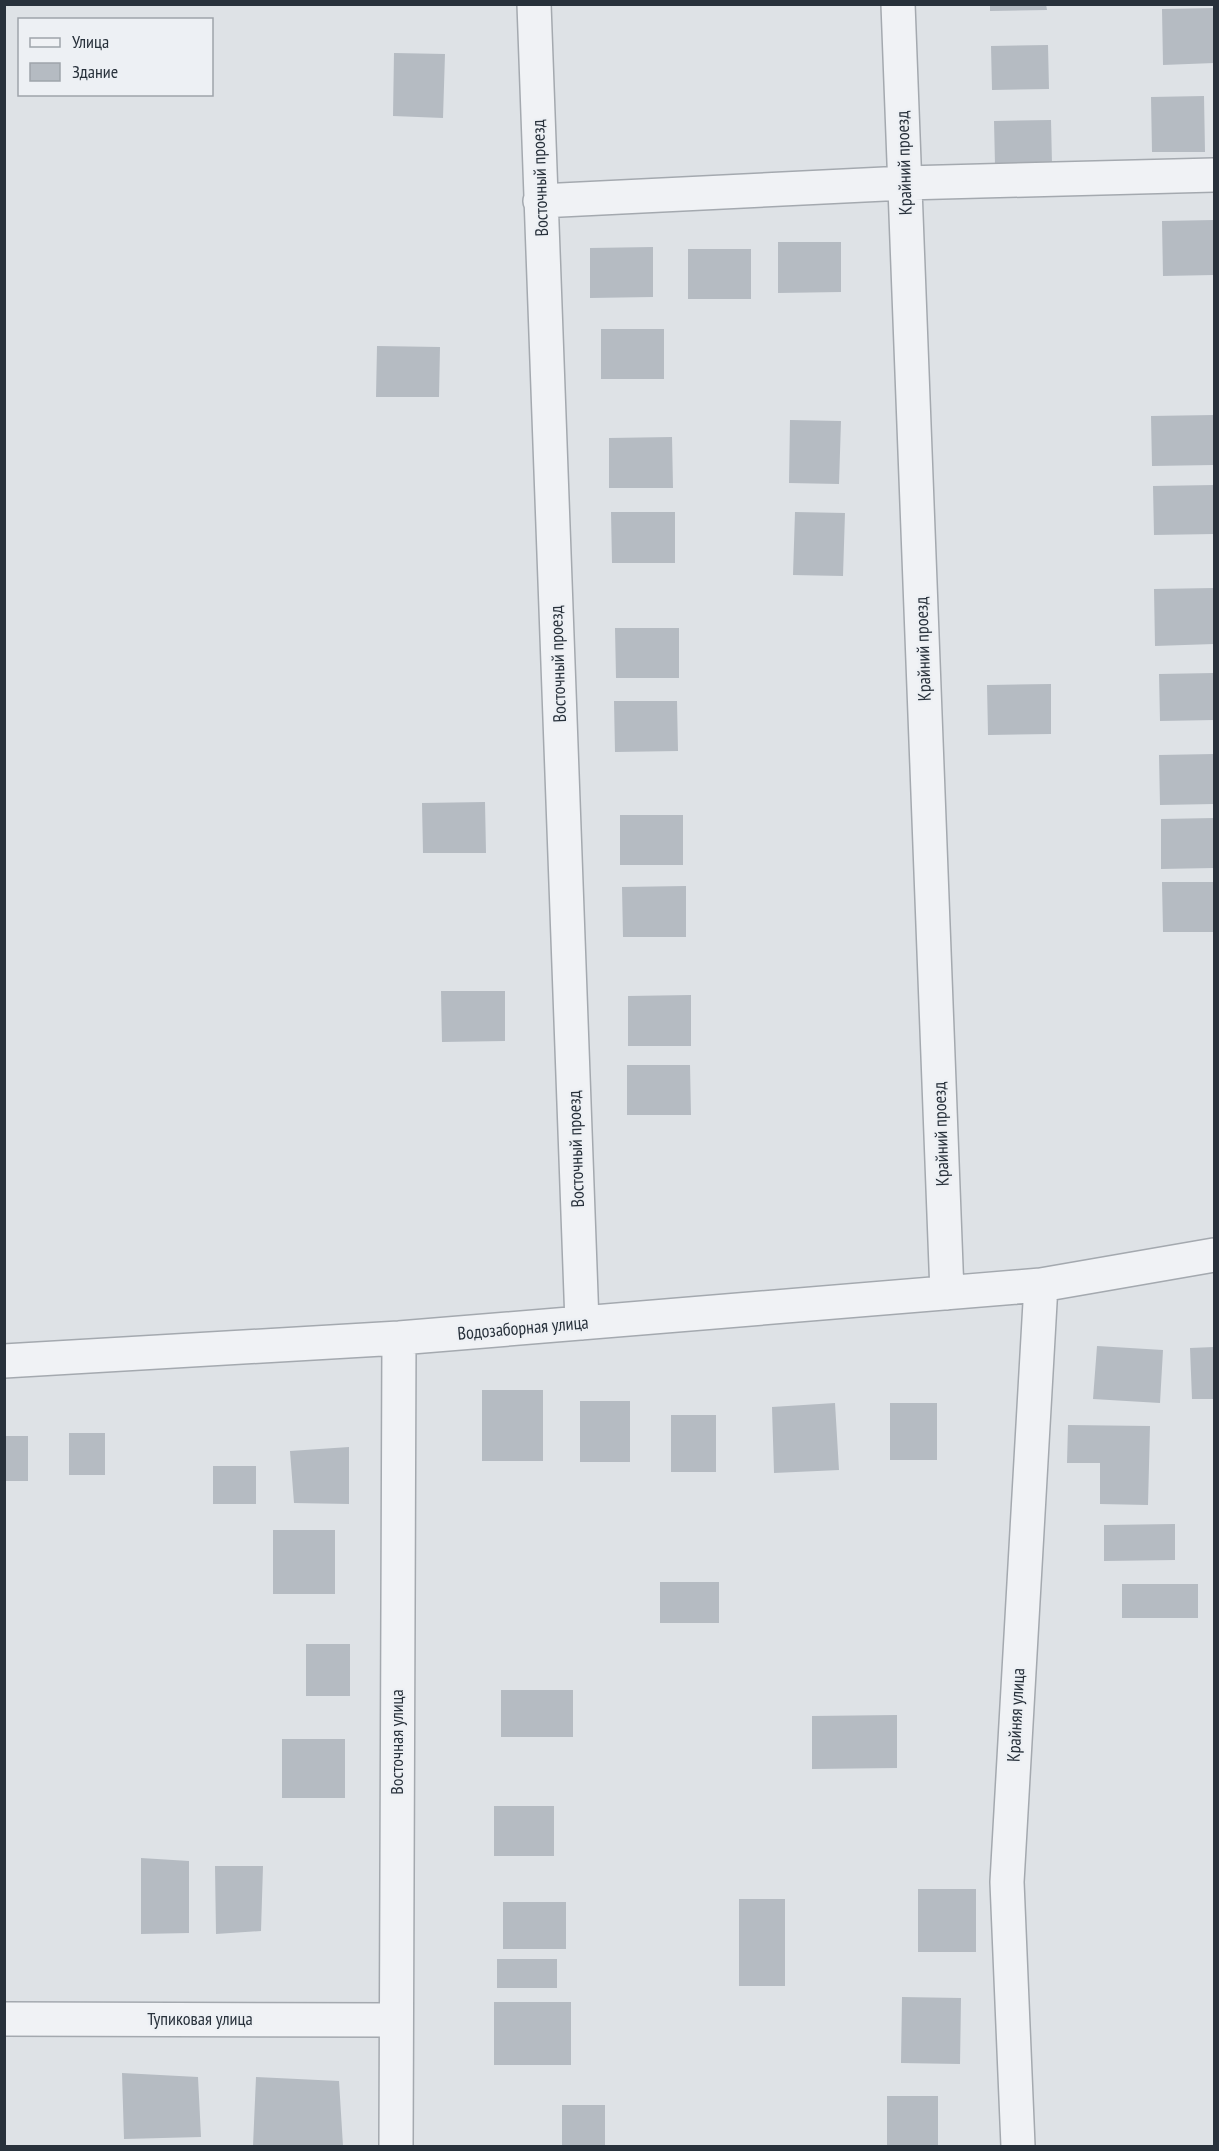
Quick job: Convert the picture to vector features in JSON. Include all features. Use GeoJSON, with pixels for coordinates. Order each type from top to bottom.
{"type":"FeatureCollection","features":[{"type":"Feature","properties":{"kind":"street","name":"Восточный проезд"},"geometry":{"type":"LineString","coordinates":[[534,4],[582,1323]]}},
{"type":"Feature","properties":{"kind":"street","name":"Крайний проезд"},"geometry":{"type":"LineString","coordinates":[[898,4],[947,1293]]}},
{"type":"Feature","properties":{"kind":"street"},"geometry":{"type":"LineString","coordinates":[[540,201],[905,183],[1215,175]]}},
{"type":"Feature","properties":{"kind":"street","name":"Водозаборная улица"},"geometry":{"type":"LineString","coordinates":[[4,1360],[399,1338],[1041,1285],[1215,1256]]}},
{"type":"Feature","properties":{"kind":"street","name":"Крайняя улица"},"geometry":{"type":"LineString","coordinates":[[1018,2146],[1007,1882],[1041,1285]]}},
{"type":"Feature","properties":{"kind":"street","name":"Восточная улица"},"geometry":{"type":"LineString","coordinates":[[396,2146],[399,1338]]}},
{"type":"Feature","properties":{"kind":"street","name":"Тупиковая улица"},"geometry":{"type":"LineString","coordinates":[[4,2019],[395,2020]]}},
{"type":"Feature","properties":{"kind":"building"},"geometry":{"type":"Polygon","coordinates":[[[990,4],[1046,4],[1047,10],[990,11],[990,4]]]}},
{"type":"Feature","properties":{"kind":"building"},"geometry":{"type":"Polygon","coordinates":[[[1214,8],[1214,63],[1163,65],[1162,9],[1214,8]]]}},
{"type":"Feature","properties":{"kind":"building"},"geometry":{"type":"Polygon","coordinates":[[[1048,45],[1049,89],[992,90],[991,46],[1048,45]]]}},
{"type":"Feature","properties":{"kind":"building"},"geometry":{"type":"Polygon","coordinates":[[[394,53],[445,54],[443,118],[393,116],[394,53]]]}},
{"type":"Feature","properties":{"kind":"building"},"geometry":{"type":"Polygon","coordinates":[[[1204,96],[1205,152],[1152,152],[1151,97],[1204,96]]]}},
{"type":"Feature","properties":{"kind":"building"},"geometry":{"type":"Polygon","coordinates":[[[1051,120],[1052,164],[995,165],[994,121],[1051,120]]]}},
{"type":"Feature","properties":{"kind":"building"},"geometry":{"type":"Polygon","coordinates":[[[1214,220],[1214,275],[1163,276],[1162,221],[1214,220]]]}},
{"type":"Feature","properties":{"kind":"building"},"geometry":{"type":"Polygon","coordinates":[[[778,242],[841,242],[841,292],[778,293],[778,242]]]}},
{"type":"Feature","properties":{"kind":"building"},"geometry":{"type":"Polygon","coordinates":[[[653,247],[653,297],[590,298],[590,248],[653,247]]]}},
{"type":"Feature","properties":{"kind":"building"},"geometry":{"type":"Polygon","coordinates":[[[688,249],[751,249],[751,299],[688,299],[688,249]]]}},
{"type":"Feature","properties":{"kind":"building"},"geometry":{"type":"Polygon","coordinates":[[[601,329],[664,329],[664,379],[601,379],[601,329]]]}},
{"type":"Feature","properties":{"kind":"building"},"geometry":{"type":"Polygon","coordinates":[[[377,346],[440,347],[439,397],[376,397],[377,346]]]}},
{"type":"Feature","properties":{"kind":"building"},"geometry":{"type":"Polygon","coordinates":[[[1214,415],[1214,465],[1152,466],[1151,416],[1214,415]]]}},
{"type":"Feature","properties":{"kind":"building"},"geometry":{"type":"Polygon","coordinates":[[[790,420],[841,421],[839,484],[789,483],[790,420]]]}},
{"type":"Feature","properties":{"kind":"building"},"geometry":{"type":"Polygon","coordinates":[[[672,437],[673,488],[609,488],[609,438],[672,437]]]}},
{"type":"Feature","properties":{"kind":"building"},"geometry":{"type":"Polygon","coordinates":[[[1214,485],[1214,534],[1154,535],[1153,486],[1214,485]]]}},
{"type":"Feature","properties":{"kind":"building"},"geometry":{"type":"Polygon","coordinates":[[[611,512],[675,512],[675,563],[612,563],[611,512]]]}},
{"type":"Feature","properties":{"kind":"building"},"geometry":{"type":"Polygon","coordinates":[[[795,512],[845,513],[843,576],[793,575],[795,512]]]}},
{"type":"Feature","properties":{"kind":"building"},"geometry":{"type":"Polygon","coordinates":[[[1214,588],[1214,644],[1155,646],[1154,589],[1214,588]]]}},
{"type":"Feature","properties":{"kind":"building"},"geometry":{"type":"Polygon","coordinates":[[[615,628],[679,628],[679,678],[616,678],[615,628]]]}},
{"type":"Feature","properties":{"kind":"building"},"geometry":{"type":"Polygon","coordinates":[[[1214,673],[1214,720],[1160,721],[1159,674],[1214,673]]]}},
{"type":"Feature","properties":{"kind":"building"},"geometry":{"type":"Polygon","coordinates":[[[1051,684],[1051,734],[988,735],[987,685],[1051,684]]]}},
{"type":"Feature","properties":{"kind":"building"},"geometry":{"type":"Polygon","coordinates":[[[614,701],[677,701],[678,751],[615,752],[614,701]]]}},
{"type":"Feature","properties":{"kind":"building"},"geometry":{"type":"Polygon","coordinates":[[[1214,754],[1214,804],[1160,805],[1159,755],[1214,754]]]}},
{"type":"Feature","properties":{"kind":"building"},"geometry":{"type":"Polygon","coordinates":[[[485,802],[486,853],[423,853],[422,803],[485,802]]]}},
{"type":"Feature","properties":{"kind":"building"},"geometry":{"type":"Polygon","coordinates":[[[620,815],[683,815],[683,865],[620,865],[620,815]]]}},
{"type":"Feature","properties":{"kind":"building"},"geometry":{"type":"Polygon","coordinates":[[[1214,818],[1214,868],[1161,869],[1161,819],[1214,818]]]}},
{"type":"Feature","properties":{"kind":"building"},"geometry":{"type":"Polygon","coordinates":[[[1162,882],[1214,882],[1214,932],[1163,932],[1162,882]]]}},
{"type":"Feature","properties":{"kind":"building"},"geometry":{"type":"Polygon","coordinates":[[[686,886],[686,937],[623,937],[622,887],[686,886]]]}},
{"type":"Feature","properties":{"kind":"building"},"geometry":{"type":"Polygon","coordinates":[[[441,991],[505,991],[505,1041],[442,1042],[441,991]]]}},
{"type":"Feature","properties":{"kind":"building"},"geometry":{"type":"Polygon","coordinates":[[[691,995],[691,1046],[628,1046],[628,996],[691,995]]]}},
{"type":"Feature","properties":{"kind":"building"},"geometry":{"type":"Polygon","coordinates":[[[627,1065],[690,1065],[691,1115],[627,1115],[627,1065]]]}},
{"type":"Feature","properties":{"kind":"building"},"geometry":{"type":"Polygon","coordinates":[[[1097,1346],[1163,1350],[1160,1403],[1093,1399],[1097,1346]]]}},
{"type":"Feature","properties":{"kind":"building"},"geometry":{"type":"Polygon","coordinates":[[[1214,1347],[1214,1399],[1192,1399],[1190,1348],[1214,1347]]]}},
{"type":"Feature","properties":{"kind":"building"},"geometry":{"type":"Polygon","coordinates":[[[482,1390],[543,1390],[543,1461],[482,1461],[482,1390]]]}},
{"type":"Feature","properties":{"kind":"building"},"geometry":{"type":"Polygon","coordinates":[[[580,1401],[630,1401],[630,1462],[580,1462],[580,1401]]]}},
{"type":"Feature","properties":{"kind":"building"},"geometry":{"type":"Polygon","coordinates":[[[835,1403],[839,1470],[774,1473],[772,1407],[835,1403]]]}},
{"type":"Feature","properties":{"kind":"building"},"geometry":{"type":"Polygon","coordinates":[[[890,1403],[937,1403],[937,1460],[890,1460],[890,1403]]]}},
{"type":"Feature","properties":{"kind":"building"},"geometry":{"type":"Polygon","coordinates":[[[671,1415],[716,1415],[716,1472],[671,1472],[671,1415]]]}},
{"type":"Feature","properties":{"kind":"building"},"geometry":{"type":"Polygon","coordinates":[[[1068,1425],[1150,1426],[1148,1505],[1100,1504],[1100,1463],[1067,1463],[1068,1425]]]}},
{"type":"Feature","properties":{"kind":"building"},"geometry":{"type":"Polygon","coordinates":[[[69,1433],[105,1433],[105,1475],[69,1475],[69,1433]]]}},
{"type":"Feature","properties":{"kind":"building"},"geometry":{"type":"Polygon","coordinates":[[[4,1436],[28,1436],[28,1481],[4,1481],[4,1436]]]}},
{"type":"Feature","properties":{"kind":"building"},"geometry":{"type":"Polygon","coordinates":[[[349,1447],[349,1504],[294,1503],[290,1451],[349,1447]]]}},
{"type":"Feature","properties":{"kind":"building"},"geometry":{"type":"Polygon","coordinates":[[[213,1466],[256,1466],[256,1504],[213,1504],[213,1466]]]}},
{"type":"Feature","properties":{"kind":"building"},"geometry":{"type":"Polygon","coordinates":[[[1175,1524],[1175,1560],[1104,1561],[1104,1525],[1175,1524]]]}},
{"type":"Feature","properties":{"kind":"building"},"geometry":{"type":"Polygon","coordinates":[[[273,1530],[335,1530],[335,1594],[273,1594],[273,1530]]]}},
{"type":"Feature","properties":{"kind":"building"},"geometry":{"type":"Polygon","coordinates":[[[660,1582],[719,1582],[719,1623],[660,1623],[660,1582]]]}},
{"type":"Feature","properties":{"kind":"building"},"geometry":{"type":"Polygon","coordinates":[[[1122,1584],[1198,1584],[1198,1618],[1122,1618],[1122,1584]]]}},
{"type":"Feature","properties":{"kind":"building"},"geometry":{"type":"Polygon","coordinates":[[[306,1644],[350,1644],[350,1696],[306,1696],[306,1644]]]}},
{"type":"Feature","properties":{"kind":"building"},"geometry":{"type":"Polygon","coordinates":[[[501,1690],[573,1690],[573,1737],[501,1737],[501,1690]]]}},
{"type":"Feature","properties":{"kind":"building"},"geometry":{"type":"Polygon","coordinates":[[[897,1715],[897,1768],[812,1769],[812,1716],[897,1715]]]}},
{"type":"Feature","properties":{"kind":"building"},"geometry":{"type":"Polygon","coordinates":[[[282,1739],[345,1739],[345,1798],[282,1798],[282,1739]]]}},
{"type":"Feature","properties":{"kind":"building"},"geometry":{"type":"Polygon","coordinates":[[[494,1806],[554,1806],[554,1856],[494,1856],[494,1806]]]}},
{"type":"Feature","properties":{"kind":"building"},"geometry":{"type":"Polygon","coordinates":[[[141,1858],[189,1861],[189,1933],[141,1934],[141,1858]]]}},
{"type":"Feature","properties":{"kind":"building"},"geometry":{"type":"Polygon","coordinates":[[[215,1866],[263,1866],[261,1931],[216,1934],[215,1866]]]}},
{"type":"Feature","properties":{"kind":"building"},"geometry":{"type":"Polygon","coordinates":[[[918,1889],[976,1889],[976,1952],[918,1952],[918,1889]]]}},
{"type":"Feature","properties":{"kind":"building"},"geometry":{"type":"Polygon","coordinates":[[[739,1899],[785,1899],[785,1986],[739,1986],[739,1899]]]}},
{"type":"Feature","properties":{"kind":"building"},"geometry":{"type":"Polygon","coordinates":[[[503,1902],[566,1902],[566,1949],[503,1949],[503,1902]]]}},
{"type":"Feature","properties":{"kind":"building"},"geometry":{"type":"Polygon","coordinates":[[[497,1959],[557,1959],[557,1988],[497,1988],[497,1959]]]}},
{"type":"Feature","properties":{"kind":"building"},"geometry":{"type":"Polygon","coordinates":[[[902,1997],[961,1998],[960,2064],[901,2063],[902,1997]]]}},
{"type":"Feature","properties":{"kind":"building"},"geometry":{"type":"Polygon","coordinates":[[[494,2002],[571,2002],[571,2065],[494,2065],[494,2002]]]}},
{"type":"Feature","properties":{"kind":"building"},"geometry":{"type":"Polygon","coordinates":[[[122,2073],[198,2077],[201,2137],[124,2139],[122,2073]]]}},
{"type":"Feature","properties":{"kind":"building"},"geometry":{"type":"Polygon","coordinates":[[[256,2077],[339,2081],[343,2146],[253,2146],[256,2077]]]}},
{"type":"Feature","properties":{"kind":"building"},"geometry":{"type":"Polygon","coordinates":[[[887,2096],[938,2096],[938,2146],[887,2146],[887,2096]]]}},
{"type":"Feature","properties":{"kind":"building"},"geometry":{"type":"Polygon","coordinates":[[[562,2105],[605,2105],[605,2146],[562,2146],[562,2105]]]}}]}
